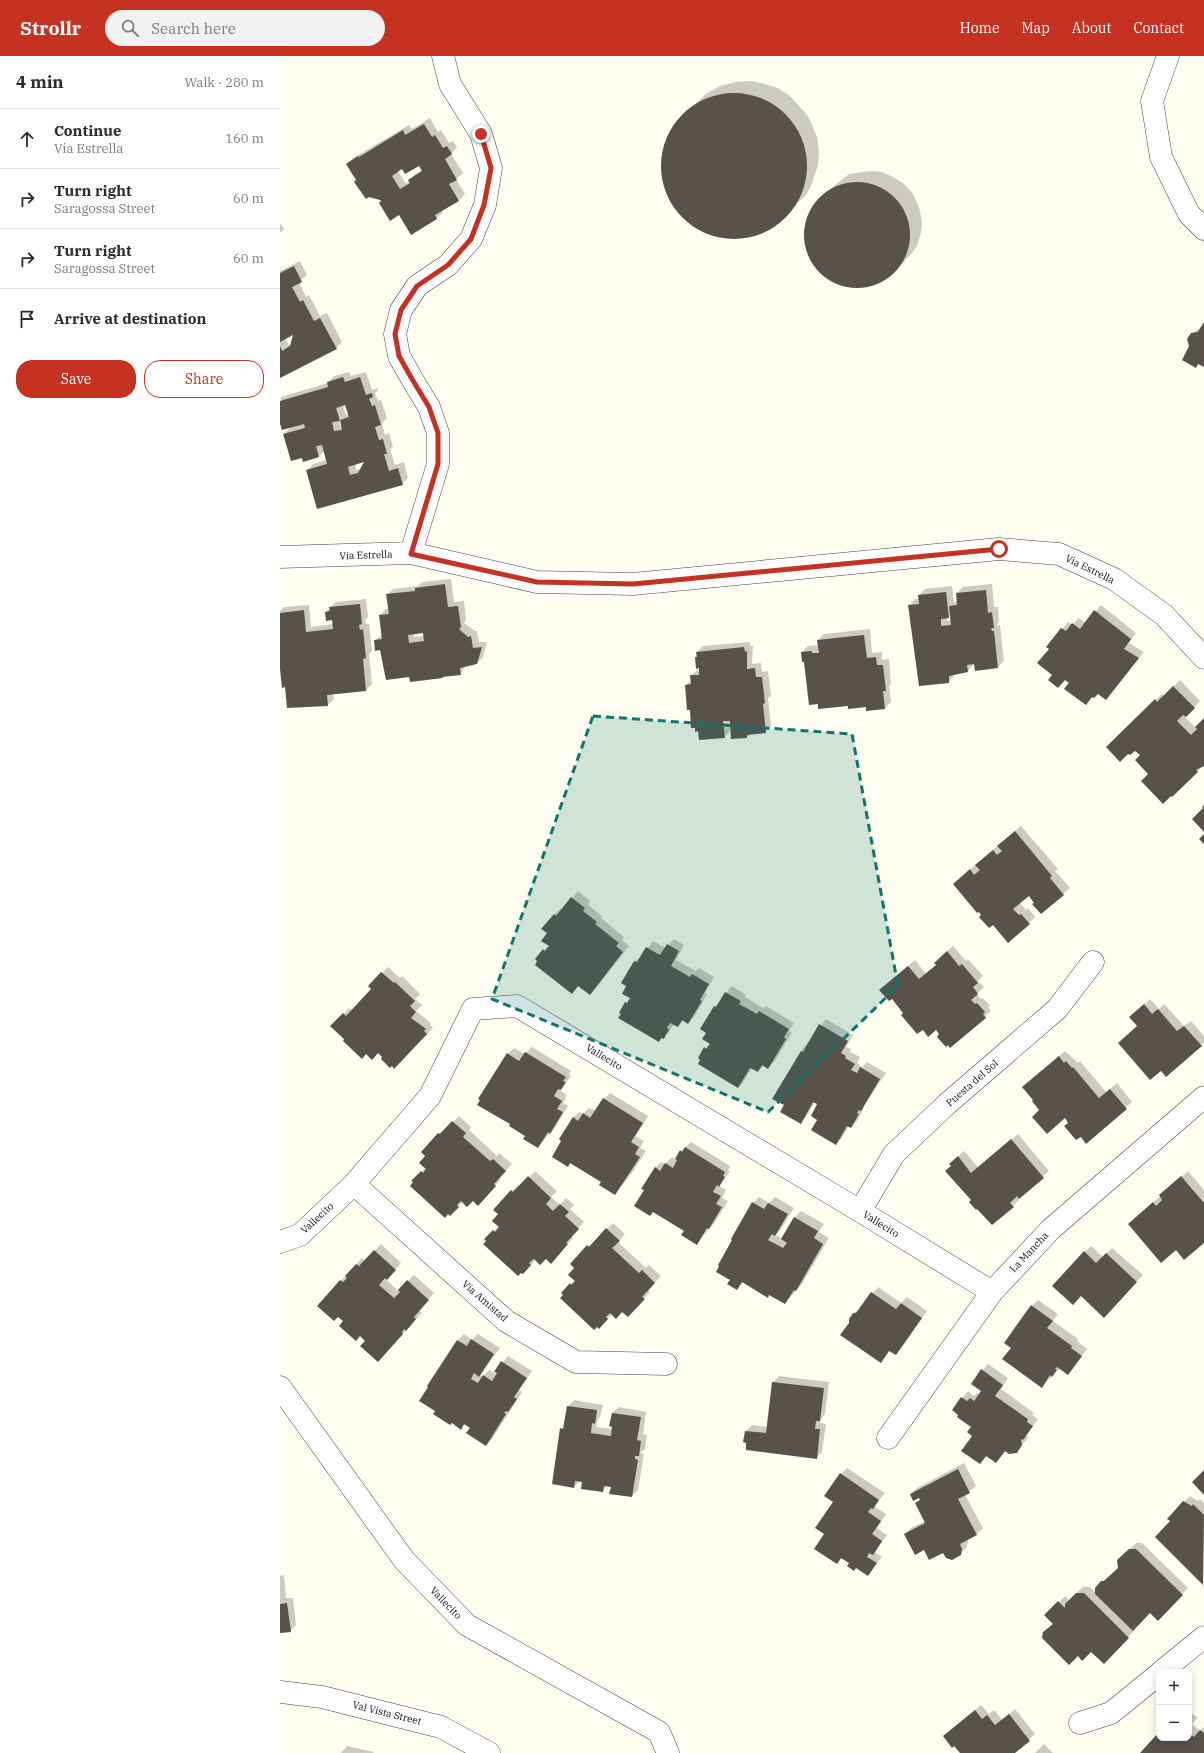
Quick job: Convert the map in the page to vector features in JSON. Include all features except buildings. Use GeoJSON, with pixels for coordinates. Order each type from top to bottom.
{"type":"FeatureCollection","features":[{"type":"Feature","properties":{"kind":"street"},"geometry":{"type":"LineString","coordinates":[[411,554],[438,464],[438,433],[429,407],[399,356],[395,334],[401,310],[417,286],[448,265],[471,239],[484,205],[491,168],[481,134],[450,84],[443,56]]}},
{"type":"Feature","properties":{"kind":"street"},"geometry":{"type":"LineString","coordinates":[[1168,56],[1152,101],[1161,157],[1189,214],[1204,228]]}},
{"type":"Feature","properties":{"kind":"street","name":"Via Estrella"},"geometry":{"type":"LineString","coordinates":[[280,557],[411,554],[537,582],[633,584],[999,549],[1059,554],[1114,579],[1164,615],[1204,658]]}},
{"type":"Feature","properties":{"kind":"street","name":"Puesta del Sol"},"geometry":{"type":"LineString","coordinates":[[860,1211],[894,1154],[947,1104],[1057,1009],[1093,962]]}},
{"type":"Feature","properties":{"kind":"street","name":"Vallecito"},"geometry":{"type":"LineString","coordinates":[[280,1242],[300,1235],[354,1184],[430,1096],[473,1009],[518,1006],[992,1292]]}},
{"type":"Feature","properties":{"kind":"street","name":"La Mancha"},"geometry":{"type":"LineString","coordinates":[[888,1438],[992,1292],[1051,1229],[1204,1097]]}},
{"type":"Feature","properties":{"kind":"street","name":"Via Amistad"},"geometry":{"type":"LineString","coordinates":[[354,1184],[506,1321],[576,1362],[666,1364]]}},
{"type":"Feature","properties":{"kind":"street","name":"Vallecito"},"geometry":{"type":"LineString","coordinates":[[280,1387],[404,1560],[467,1625],[659,1732],[668,1753]]}},
{"type":"Feature","properties":{"kind":"street"},"geometry":{"type":"LineString","coordinates":[[1165,1669],[1204,1637]]}},
{"type":"Feature","properties":{"kind":"street"},"geometry":{"type":"LineString","coordinates":[[1080,1723],[1111,1713],[1156,1676]]}},
{"type":"Feature","properties":{"kind":"street","name":"Val Vista Street"},"geometry":{"type":"LineString","coordinates":[[280,1692],[322,1697],[441,1727],[489,1753]]}},
{"type":"Feature","properties":{"kind":"highlighted area"},"geometry":{"type":"Polygon","coordinates":[[[593,716],[852,734],[898,986],[768,1112],[492,999],[593,716]]]}},
{"type":"Feature","properties":{"kind":"route"},"geometry":{"type":"LineString","coordinates":[[481,134],[491,168],[484,205],[471,239],[448,265],[417,286],[401,310],[395,334],[399,356],[429,407],[438,433],[438,464],[411,554],[537,582],[633,584],[999,549]]}}]}
